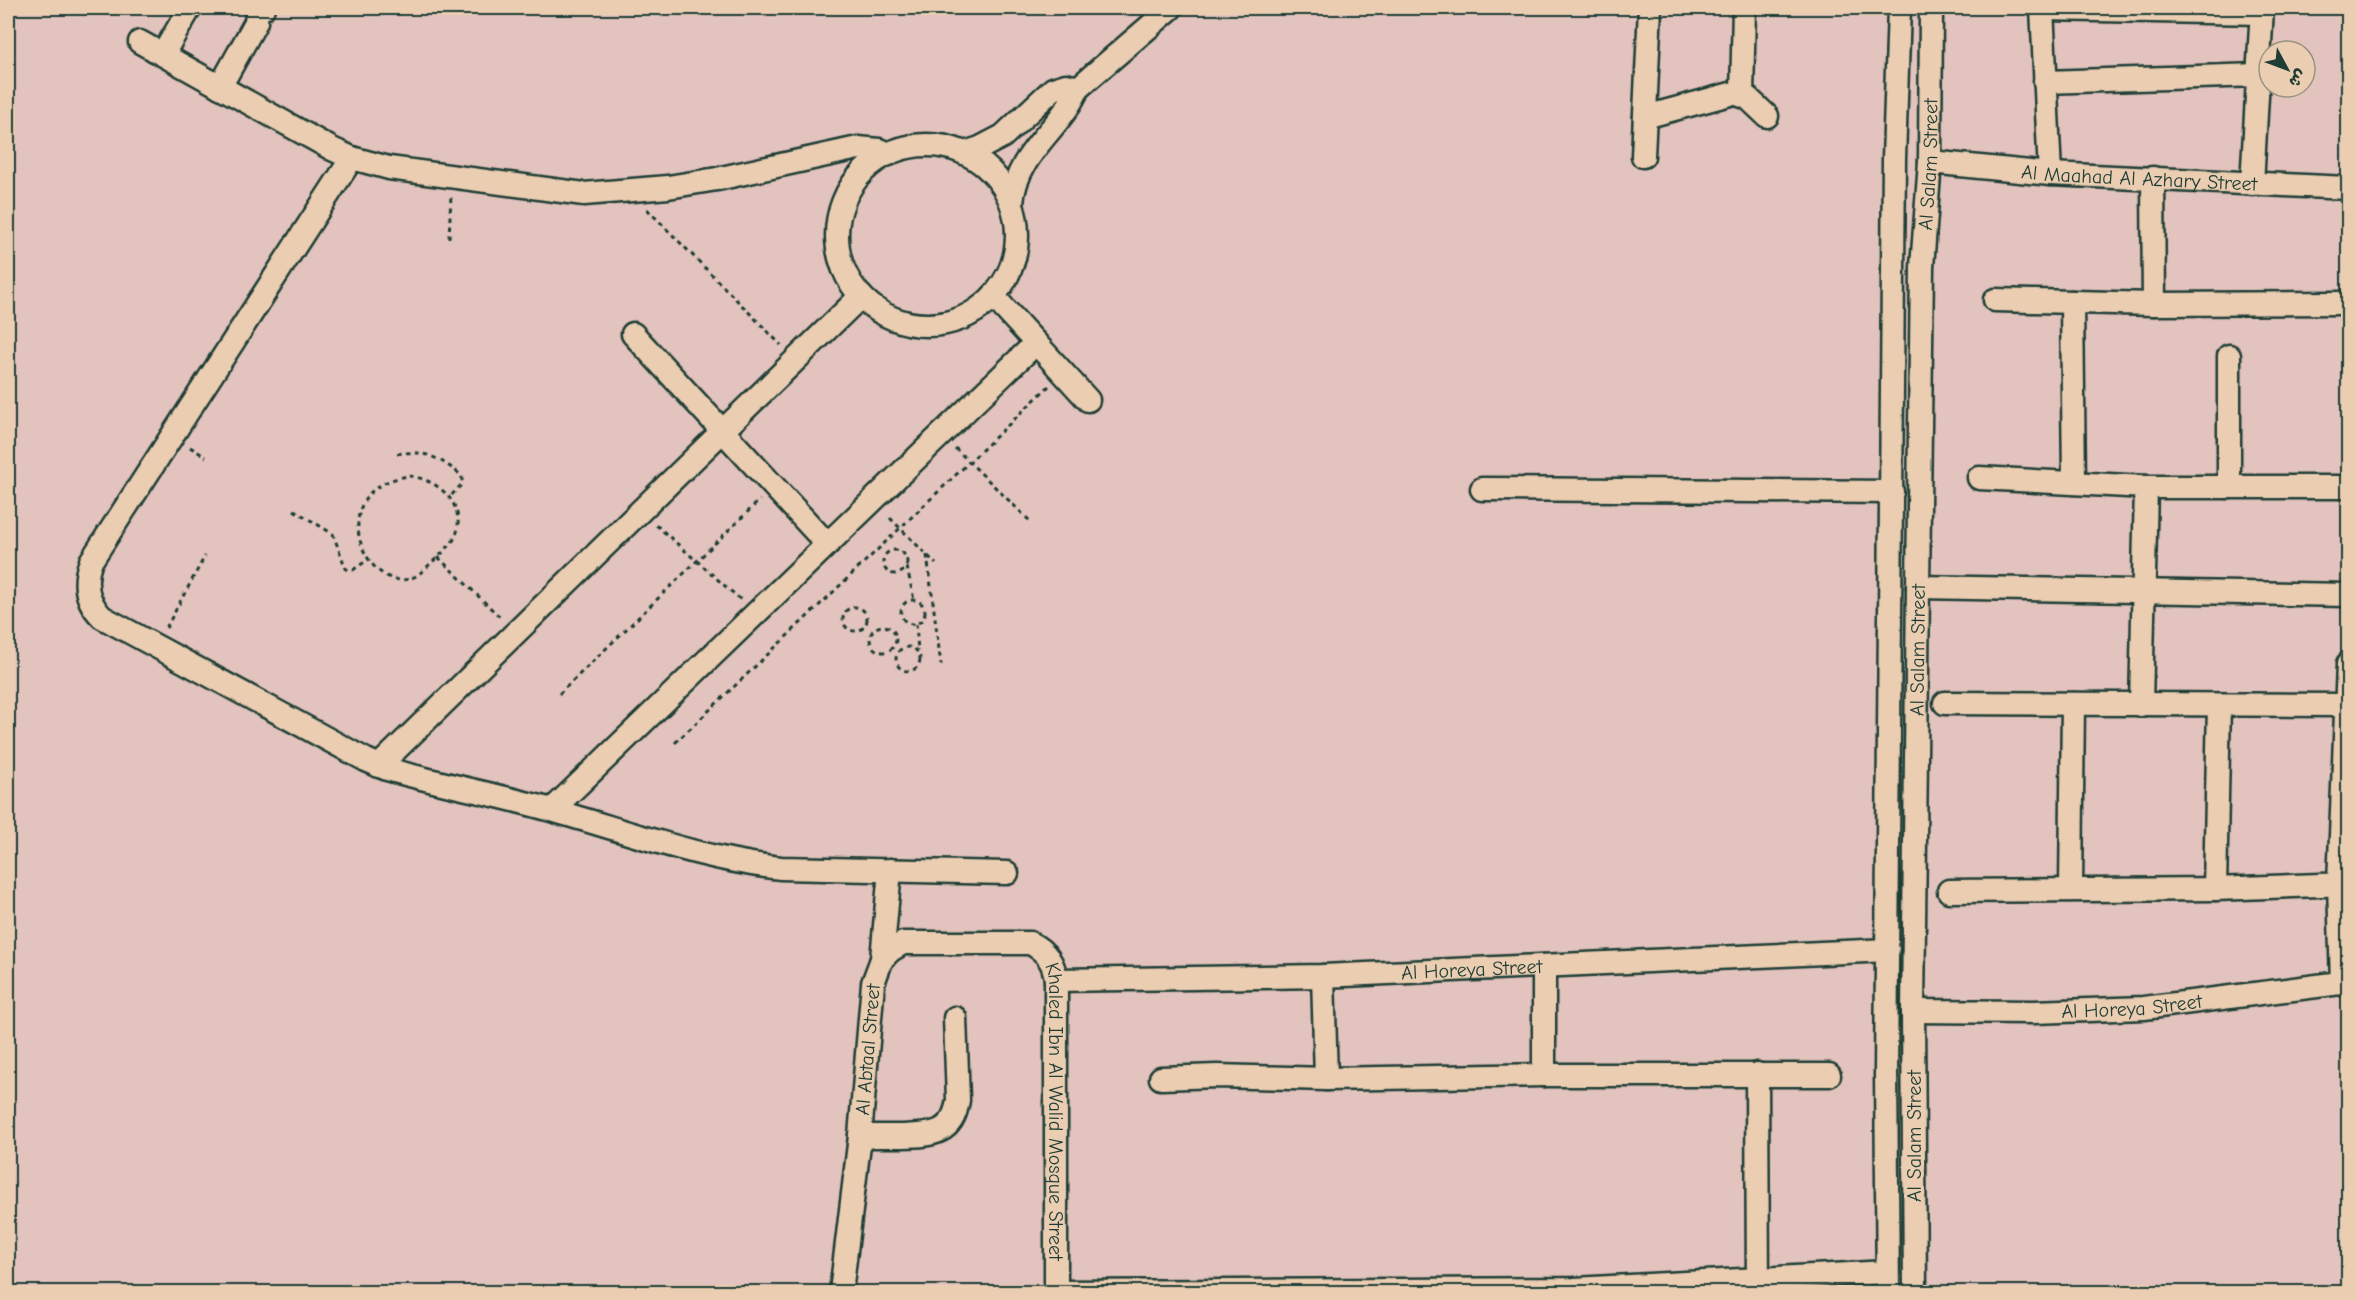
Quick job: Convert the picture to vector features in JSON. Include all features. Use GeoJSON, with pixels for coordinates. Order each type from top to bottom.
{"type":"FeatureCollection","features":[{"type":"Feature","properties":{"kind":"street"},"geometry":{"type":"LineString","coordinates":[[163,54],[190,8]]}},
{"type":"Feature","properties":{"kind":"street"},"geometry":{"type":"LineString","coordinates":[[1012,203],[993,174],[981,162],[965,153],[943,147],[920,145],[890,154],[875,162],[857,180],[844,202],[839,218],[839,251],[847,275],[861,296],[873,307],[895,318],[919,324],[935,324],[967,315],[993,296],[1007,275],[1016,252],[1017,236],[1012,203],[1020,169],[1072,101],[1078,88],[1171,8]]}},
{"type":"Feature","properties":{"kind":"street"},"geometry":{"type":"LineString","coordinates":[[1643,156],[1650,8]]}},
{"type":"Feature","properties":{"kind":"street"},"geometry":{"type":"LineString","coordinates":[[1742,95],[1744,8]]}},
{"type":"Feature","properties":{"kind":"street","name":"Al Salam Street"},"geometry":{"type":"LineString","coordinates":[[1888,1282],[1886,1074],[1895,267],[1894,159],[1899,8]]}},
{"type":"Feature","properties":{"kind":"street","name":"Al Salam Street"},"geometry":{"type":"LineString","coordinates":[[1915,1293],[1913,1011],[1918,587],[1922,267],[1930,162],[1931,8]]}},
{"type":"Feature","properties":{"kind":"street"},"geometry":{"type":"LineString","coordinates":[[2050,174],[2042,8],[2262,10],[2260,39]]}},
{"type":"Feature","properties":{"kind":"street"},"geometry":{"type":"LineString","coordinates":[[220,87],[256,22],[258,9]]}},
{"type":"Feature","properties":{"kind":"street"},"geometry":{"type":"LineString","coordinates":[[140,42],[352,158],[389,168],[584,194],[628,191],[717,179],[858,148],[879,150],[890,154]]}},
{"type":"Feature","properties":{"kind":"street"},"geometry":{"type":"LineString","coordinates":[[2046,82],[2257,75]]}},
{"type":"Feature","properties":{"kind":"street"},"geometry":{"type":"LineString","coordinates":[[965,153],[1003,136],[1053,89],[1066,85],[1078,88]]}},
{"type":"Feature","properties":{"kind":"street"},"geometry":{"type":"LineString","coordinates":[[2252,184],[2257,93]]}},
{"type":"Feature","properties":{"kind":"street"},"geometry":{"type":"LineString","coordinates":[[1645,117],[1726,94],[1742,95],[1767,116]]}},
{"type":"Feature","properties":{"kind":"street"},"geometry":{"type":"LineString","coordinates":[[352,158],[91,561],[86,583],[87,594],[95,610],[102,617],[379,766],[552,810],[712,856],[757,866],[1007,873]]}},
{"type":"Feature","properties":{"kind":"street","name":"Al Maahad Al Azhary Street"},"geometry":{"type":"LineString","coordinates":[[1930,162],[2050,174],[2349,188]]}},
{"type":"Feature","properties":{"kind":"street"},"geometry":{"type":"LineString","coordinates":[[2153,178],[2154,304]]}},
{"type":"Feature","properties":{"kind":"street"},"geometry":{"type":"LineString","coordinates":[[1895,267],[1922,267]]}},
{"type":"Feature","properties":{"kind":"street"},"geometry":{"type":"LineString","coordinates":[[379,766],[861,296]]}},
{"type":"Feature","properties":{"kind":"street"},"geometry":{"type":"LineString","coordinates":[[993,296],[1088,400]]}},
{"type":"Feature","properties":{"kind":"street"},"geometry":{"type":"LineString","coordinates":[[1995,300],[2154,304],[2349,303]]}},
{"type":"Feature","properties":{"kind":"street"},"geometry":{"type":"LineString","coordinates":[[2072,302],[2074,483]]}},
{"type":"Feature","properties":{"kind":"street"},"geometry":{"type":"LineString","coordinates":[[633,334],[827,544]]}},
{"type":"Feature","properties":{"kind":"street"},"geometry":{"type":"LineString","coordinates":[[552,810],[1036,343]]}},
{"type":"Feature","properties":{"kind":"street"},"geometry":{"type":"LineString","coordinates":[[2229,356],[2229,487]]}},
{"type":"Feature","properties":{"kind":"street"},"geometry":{"type":"LineString","coordinates":[[1979,478],[2146,487],[2349,487]]}},
{"type":"Feature","properties":{"kind":"street"},"geometry":{"type":"LineString","coordinates":[[2141,705],[2146,487]]}},
{"type":"Feature","properties":{"kind":"street"},"geometry":{"type":"LineString","coordinates":[[1482,489],[1892,492]]}},
{"type":"Feature","properties":{"kind":"street"},"geometry":{"type":"LineString","coordinates":[[1918,587],[2349,596]]}},
{"type":"Feature","properties":{"kind":"street"},"geometry":{"type":"LineString","coordinates":[[2345,983],[2344,884],[2349,664]]}},
{"type":"Feature","properties":{"kind":"street"},"geometry":{"type":"LineString","coordinates":[[1945,703],[2347,705]]}},
{"type":"Feature","properties":{"kind":"street"},"geometry":{"type":"LineString","coordinates":[[2071,889],[2073,704]]}},
{"type":"Feature","properties":{"kind":"street"},"geometry":{"type":"LineString","coordinates":[[2215,889],[2219,705]]}},
{"type":"Feature","properties":{"kind":"street"},"geometry":{"type":"LineString","coordinates":[[882,959],[890,870]]}},
{"type":"Feature","properties":{"kind":"street"},"geometry":{"type":"LineString","coordinates":[[1949,891],[2215,889],[2344,884]]}},
{"type":"Feature","properties":{"kind":"street","name":"Al Abtaal Street"},"geometry":{"type":"LineString","coordinates":[[841,1293],[860,1136],[873,983],[882,959],[903,943],[1030,943]]}},
{"type":"Feature","properties":{"kind":"street","name":"Khaled Ibn Al Walid Mosque Street"},"geometry":{"type":"LineString","coordinates":[[1030,943],[1041,948],[1049,957],[1056,980],[1056,1292]]}},
{"type":"Feature","properties":{"kind":"street","name":"Al Horeya Street"},"geometry":{"type":"LineString","coordinates":[[1056,980],[1323,976],[1888,950]]}},
{"type":"Feature","properties":{"kind":"street"},"geometry":{"type":"LineString","coordinates":[[1544,966],[1544,1075]]}},
{"type":"Feature","properties":{"kind":"street"},"geometry":{"type":"LineString","coordinates":[[1323,976],[1326,1079]]}},
{"type":"Feature","properties":{"kind":"street","name":"Al Horeya Street"},"geometry":{"type":"LineString","coordinates":[[1913,1011],[2034,1012],[2144,1008],[2345,983]]}},
{"type":"Feature","properties":{"kind":"street"},"geometry":{"type":"LineString","coordinates":[[860,1136],[929,1135],[941,1131],[950,1123],[956,1113],[958,1100],[955,1018]]}},
{"type":"Feature","properties":{"kind":"street"},"geometry":{"type":"LineString","coordinates":[[1757,1074],[1758,1286]]}},
{"type":"Feature","properties":{"kind":"street"},"geometry":{"type":"LineString","coordinates":[[1161,1078],[1829,1075]]}},
{"type":"Feature","properties":{"kind":"street"},"geometry":{"type":"LineString","coordinates":[[1056,1292],[1574,1291],[1888,1282]]}},
{"type":"Feature","properties":{"kind":"path"},"geometry":{"type":"LineString","coordinates":[[448,238],[452,176]]}},
{"type":"Feature","properties":{"kind":"path"},"geometry":{"type":"LineString","coordinates":[[628,191],[796,360]]}},
{"type":"Feature","properties":{"kind":"path"},"geometry":{"type":"LineString","coordinates":[[675,743],[1063,372]]}},
{"type":"Feature","properties":{"kind":"path"},"geometry":{"type":"LineString","coordinates":[[942,435],[1031,522]]}},
{"type":"Feature","properties":{"kind":"path"},"geometry":{"type":"LineString","coordinates":[[397,454],[408,452],[429,454],[462,476],[464,482],[450,498]]}},
{"type":"Feature","properties":{"kind":"path"},"geometry":{"type":"LineString","coordinates":[[419,477],[436,484],[450,498],[457,516],[455,537],[417,576],[401,579],[387,576],[369,560],[360,544],[357,523],[362,504],[376,488],[398,478],[419,477]]}},
{"type":"Feature","properties":{"kind":"path"},"geometry":{"type":"LineString","coordinates":[[560,693],[774,487]]}},
{"type":"Feature","properties":{"kind":"path"},"geometry":{"type":"LineString","coordinates":[[294,510],[333,534],[346,569],[353,570],[369,560]]}},
{"type":"Feature","properties":{"kind":"path"},"geometry":{"type":"LineString","coordinates":[[640,511],[756,614]]}},
{"type":"Feature","properties":{"kind":"path"},"geometry":{"type":"LineString","coordinates":[[890,518],[936,564]]}},
{"type":"Feature","properties":{"kind":"path"},"geometry":{"type":"LineString","coordinates":[[907,567],[898,574],[887,571],[884,566],[885,555],[896,550],[902,552],[908,561],[907,567],[914,600]]}},
{"type":"Feature","properties":{"kind":"path"},"geometry":{"type":"LineString","coordinates":[[927,555],[940,665]]}},
{"type":"Feature","properties":{"kind":"path"},"geometry":{"type":"LineString","coordinates":[[157,647],[205,556]]}},
{"type":"Feature","properties":{"kind":"path"},"geometry":{"type":"LineString","coordinates":[[438,557],[516,632]]}},
{"type":"Feature","properties":{"kind":"path"},"geometry":{"type":"LineString","coordinates":[[914,600],[924,605],[926,611],[921,621],[916,624],[905,621],[901,610],[908,601],[914,600]]}},
{"type":"Feature","properties":{"kind":"path"},"geometry":{"type":"LineString","coordinates":[[850,608],[861,608],[868,618],[867,624],[863,628],[852,631],[847,628],[843,617],[850,608]]}},
{"type":"Feature","properties":{"kind":"path"},"geometry":{"type":"LineString","coordinates":[[926,611],[934,610]]}},
{"type":"Feature","properties":{"kind":"path"},"geometry":{"type":"LineString","coordinates":[[867,624],[873,630]]}},
{"type":"Feature","properties":{"kind":"path"},"geometry":{"type":"LineString","coordinates":[[893,647],[898,652],[897,664],[905,671],[916,669],[921,658],[916,624]]}},
{"type":"Feature","properties":{"kind":"path"},"geometry":{"type":"LineString","coordinates":[[873,630],[883,626],[893,631],[896,636],[893,647]]}},
{"type":"Feature","properties":{"kind":"path"},"geometry":{"type":"LineString","coordinates":[[873,630],[870,641],[876,651],[882,652],[893,647]]}},
{"type":"Feature","properties":{"kind":"path"},"geometry":{"type":"LineString","coordinates":[[898,652],[909,647],[919,653]]}}]}
